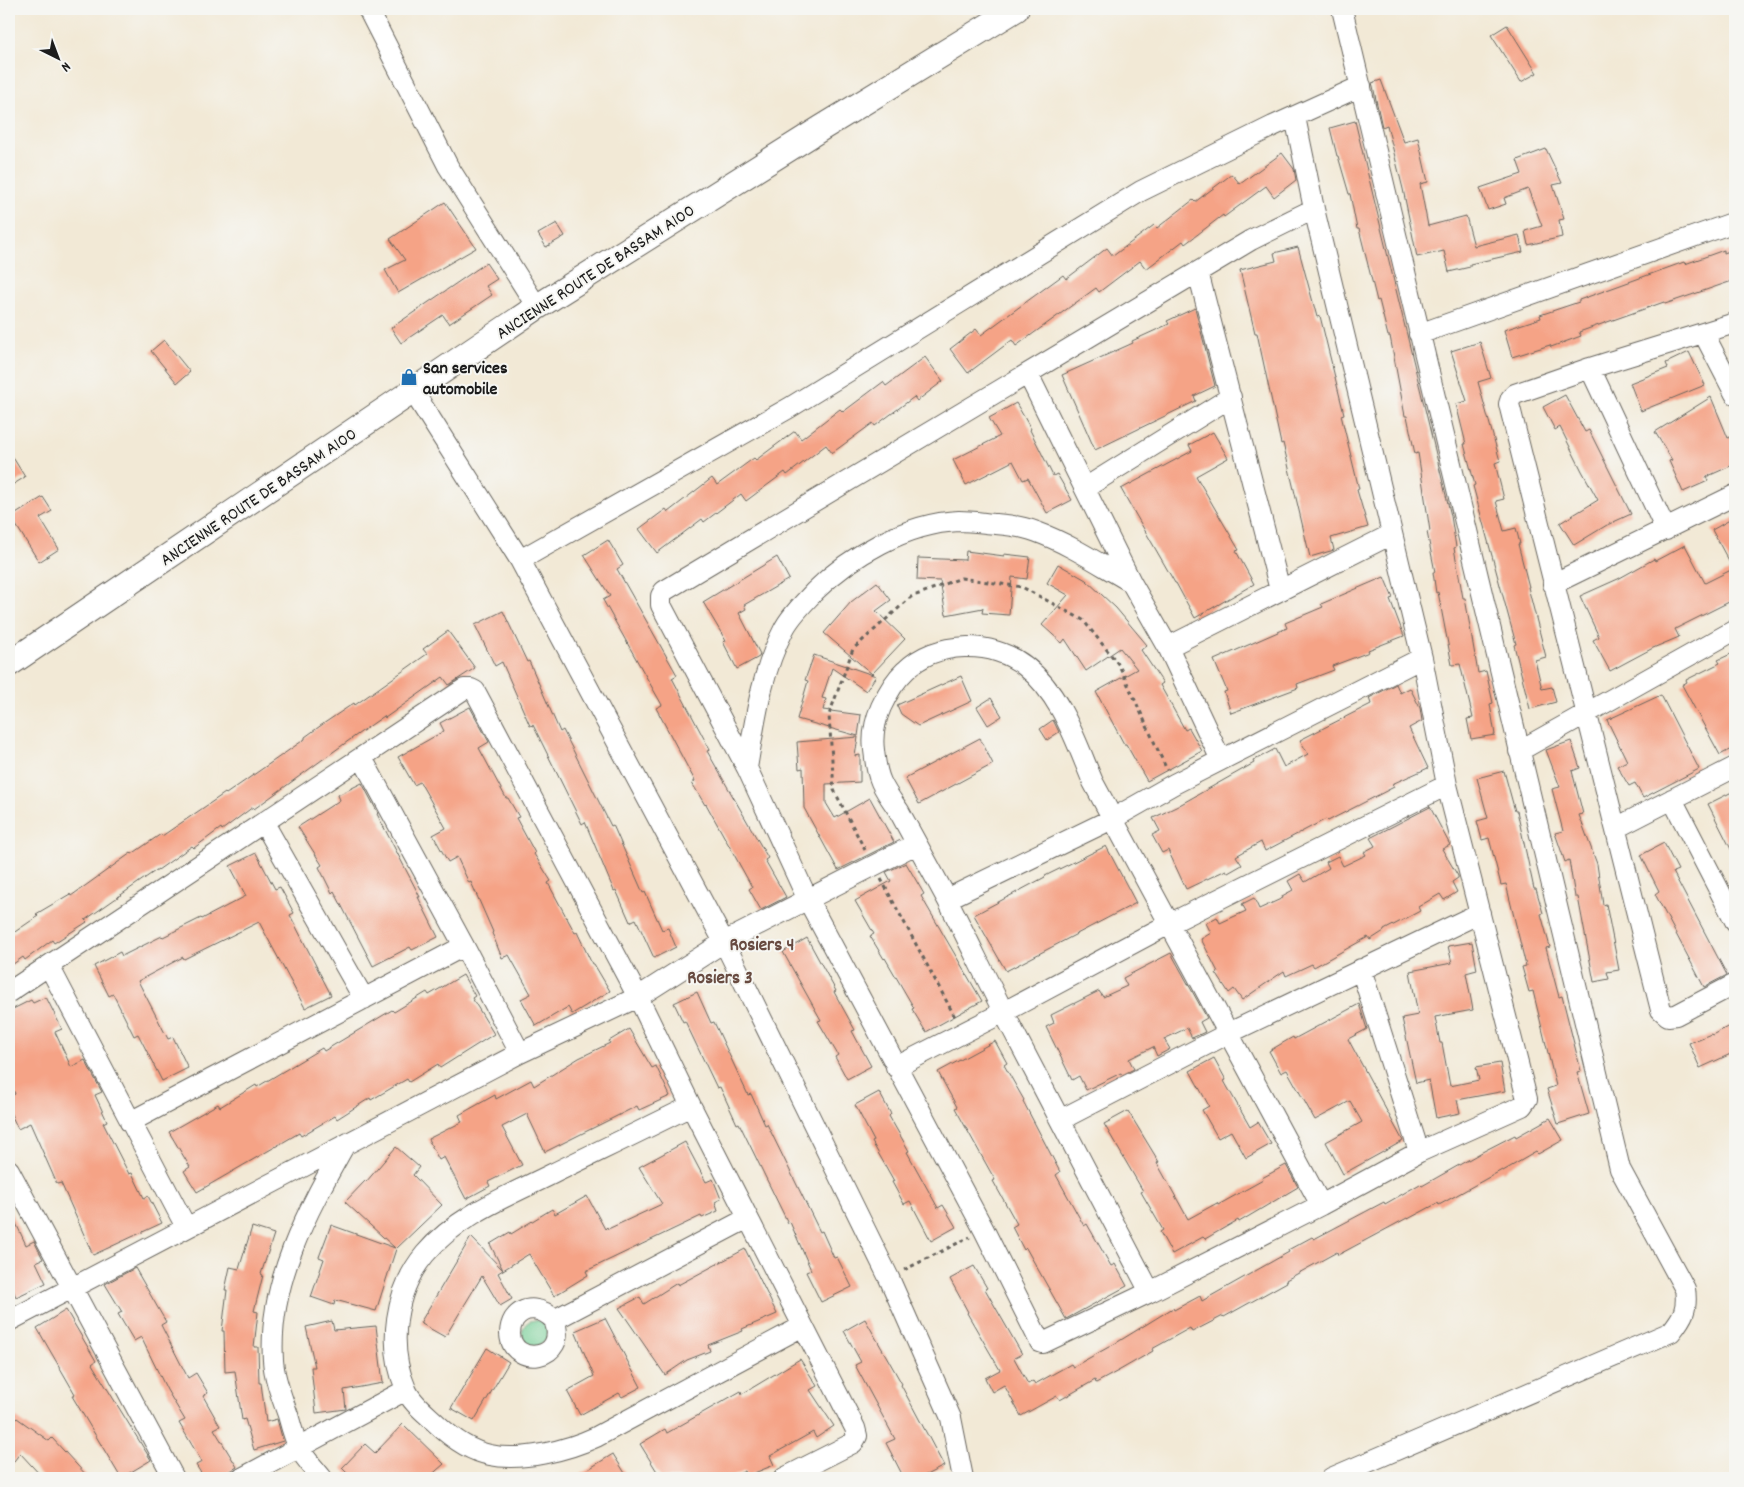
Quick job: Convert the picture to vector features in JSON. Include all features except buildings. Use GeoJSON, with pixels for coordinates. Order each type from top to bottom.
{"type":"FeatureCollection","features":[{"type":"Feature","properties":{"kind":"main road","name":"ANCIENNE ROUTE DE BASSAM A100"},"geometry":{"type":"LineString","coordinates":[[9,664],[537,307],[828,124],[1016,9]]}},
{"type":"Feature","properties":{"kind":"street"},"geometry":{"type":"LineString","coordinates":[[368,9],[448,166],[537,307]]}},
{"type":"Feature","properties":{"kind":"street"},"geometry":{"type":"LineString","coordinates":[[1331,1478],[1670,1332],[1682,1318],[1687,1301],[1685,1289],[1620,1169],[1342,9]]}},
{"type":"Feature","properties":{"kind":"street"},"geometry":{"type":"LineString","coordinates":[[520,560],[789,408],[1141,191],[1361,86]]}},
{"type":"Feature","properties":{"kind":"street"},"geometry":{"type":"LineString","coordinates":[[1295,117],[1314,209],[1422,658],[1447,785],[1526,1099],[1522,1106],[1419,1152],[1321,1205],[1150,1292],[1042,1343],[808,900],[747,768],[661,605],[661,596],[664,591],[1251,240],[1314,209]]}},
{"type":"Feature","properties":{"kind":"street"},"geometry":{"type":"LineString","coordinates":[[1419,334],[1735,222]]}},
{"type":"Feature","properties":{"kind":"street"},"geometry":{"type":"LineString","coordinates":[[1198,272],[1280,590]]}},
{"type":"Feature","properties":{"kind":"street"},"geometry":{"type":"LineString","coordinates":[[1735,323],[1590,368],[1515,394],[1509,404],[1662,1010],[1668,1016],[1676,1015],[1735,984]]}},
{"type":"Feature","properties":{"kind":"street"},"geometry":{"type":"LineString","coordinates":[[1704,334],[1735,394]]}},
{"type":"Feature","properties":{"kind":"street"},"geometry":{"type":"LineString","coordinates":[[1590,368],[1666,530]]}},
{"type":"Feature","properties":{"kind":"street"},"geometry":{"type":"LineString","coordinates":[[1028,374],[1131,582],[1168,647],[1221,760]]}},
{"type":"Feature","properties":{"kind":"street"},"geometry":{"type":"LineString","coordinates":[[414,391],[520,560],[724,942],[889,1278],[951,1418],[964,1478]]}},
{"type":"Feature","properties":{"kind":"street"},"geometry":{"type":"LineString","coordinates":[[1085,488],[1231,397]]}},
{"type":"Feature","properties":{"kind":"street"},"geometry":{"type":"LineString","coordinates":[[1553,584],[1735,495]]}},
{"type":"Feature","properties":{"kind":"street"},"geometry":{"type":"LineString","coordinates":[[747,768],[762,682],[785,627],[803,604],[826,580],[848,563],[871,549],[921,528],[958,521],[1016,526],[1037,532],[1059,542],[1131,582]]}},
{"type":"Feature","properties":{"kind":"street"},"geometry":{"type":"LineString","coordinates":[[1168,647],[1392,534]]}},
{"type":"Feature","properties":{"kind":"street"},"geometry":{"type":"LineString","coordinates":[[1519,750],[1735,630]]}},
{"type":"Feature","properties":{"kind":"street"},"geometry":{"type":"LineString","coordinates":[[1150,1292],[947,899],[880,780],[873,731],[885,697],[906,669],[924,658],[945,650],[968,646],[992,650],[1024,664],[1054,697],[1094,782],[1321,1205]]}},
{"type":"Feature","properties":{"kind":"street"},"geometry":{"type":"LineString","coordinates":[[947,899],[1114,818],[1174,784],[1422,658]]}},
{"type":"Feature","properties":{"kind":"street"},"geometry":{"type":"LineString","coordinates":[[9,992],[464,689],[475,691],[638,997],[691,1106],[855,1428],[857,1436],[853,1443],[784,1478]]}},
{"type":"Feature","properties":{"kind":"street"},"geometry":{"type":"LineString","coordinates":[[362,758],[520,1053]]}},
{"type":"Feature","properties":{"kind":"street"},"geometry":{"type":"LineString","coordinates":[[1616,828],[1735,766]]}},
{"type":"Feature","properties":{"kind":"street"},"geometry":{"type":"LineString","coordinates":[[896,1067],[1169,924],[1447,785]]}},
{"type":"Feature","properties":{"kind":"street"},"geometry":{"type":"LineString","coordinates":[[1672,799],[1735,921]]}},
{"type":"Feature","properties":{"kind":"street"},"geometry":{"type":"LineString","coordinates":[[264,823],[364,999]]}},
{"type":"Feature","properties":{"kind":"street"},"geometry":{"type":"LineString","coordinates":[[9,1321],[520,1053],[638,997],[724,942],[916,844]]}},
{"type":"Feature","properties":{"kind":"street"},"geometry":{"type":"LineString","coordinates":[[1060,1120],[1229,1033],[1480,913]]}},
{"type":"Feature","properties":{"kind":"street"},"geometry":{"type":"LineString","coordinates":[[130,1122],[464,946]]}},
{"type":"Feature","properties":{"kind":"street"},"geometry":{"type":"LineString","coordinates":[[50,966],[186,1227]]}},
{"type":"Feature","properties":{"kind":"street"},"geometry":{"type":"LineString","coordinates":[[1361,969],[1419,1152]]}},
{"type":"Feature","properties":{"kind":"street"},"geometry":{"type":"LineString","coordinates":[[691,1106],[481,1210],[441,1237],[425,1254],[406,1285],[397,1319],[395,1337],[406,1390],[419,1406],[452,1438],[470,1448],[489,1455],[508,1457],[550,1452],[577,1446],[596,1437],[803,1326]]}},
{"type":"Feature","properties":{"kind":"street"},"geometry":{"type":"LineString","coordinates":[[322,1478],[299,1448],[282,1398],[273,1362],[273,1324],[282,1278],[300,1230],[321,1186],[344,1146]]}},
{"type":"Feature","properties":{"kind":"street"},"geometry":{"type":"LineString","coordinates":[[9,1170],[174,1478]]}},
{"type":"Feature","properties":{"kind":"street"},"geometry":{"type":"LineString","coordinates":[[554,1320],[748,1218]]}},
{"type":"Feature","properties":{"kind":"street"},"geometry":{"type":"LineString","coordinates":[[242,1478],[406,1390]]}},
{"type":"Feature","properties":{"kind":"path"},"geometry":{"type":"LineString","coordinates":[[963,1032],[834,790],[829,715],[853,649],[911,597],[961,578],[1022,587],[1083,620],[1119,665],[1174,784]]}},
{"type":"Feature","properties":{"kind":"path"},"geometry":{"type":"LineString","coordinates":[[889,1278],[984,1230]]}},
{"type":"Feature","properties":{"kind":"green space"},"geometry":{"type":"Polygon","coordinates":[[[535,1320],[544,1324],[548,1333],[544,1342],[535,1346],[526,1342],[522,1333],[526,1324],[535,1320]]]}},
{"type":"Feature","properties":{"kind":"place","name":"San services automobile"},"geometry":{"type":"Point","coordinates":[409,377]}},
{"type":"Feature","properties":{"kind":"district","name":"Rosiers 4"},"geometry":{"type":"Point","coordinates":[762,943]}},
{"type":"Feature","properties":{"kind":"district","name":"Rosiers 3"},"geometry":{"type":"Point","coordinates":[720,976]}}]}
